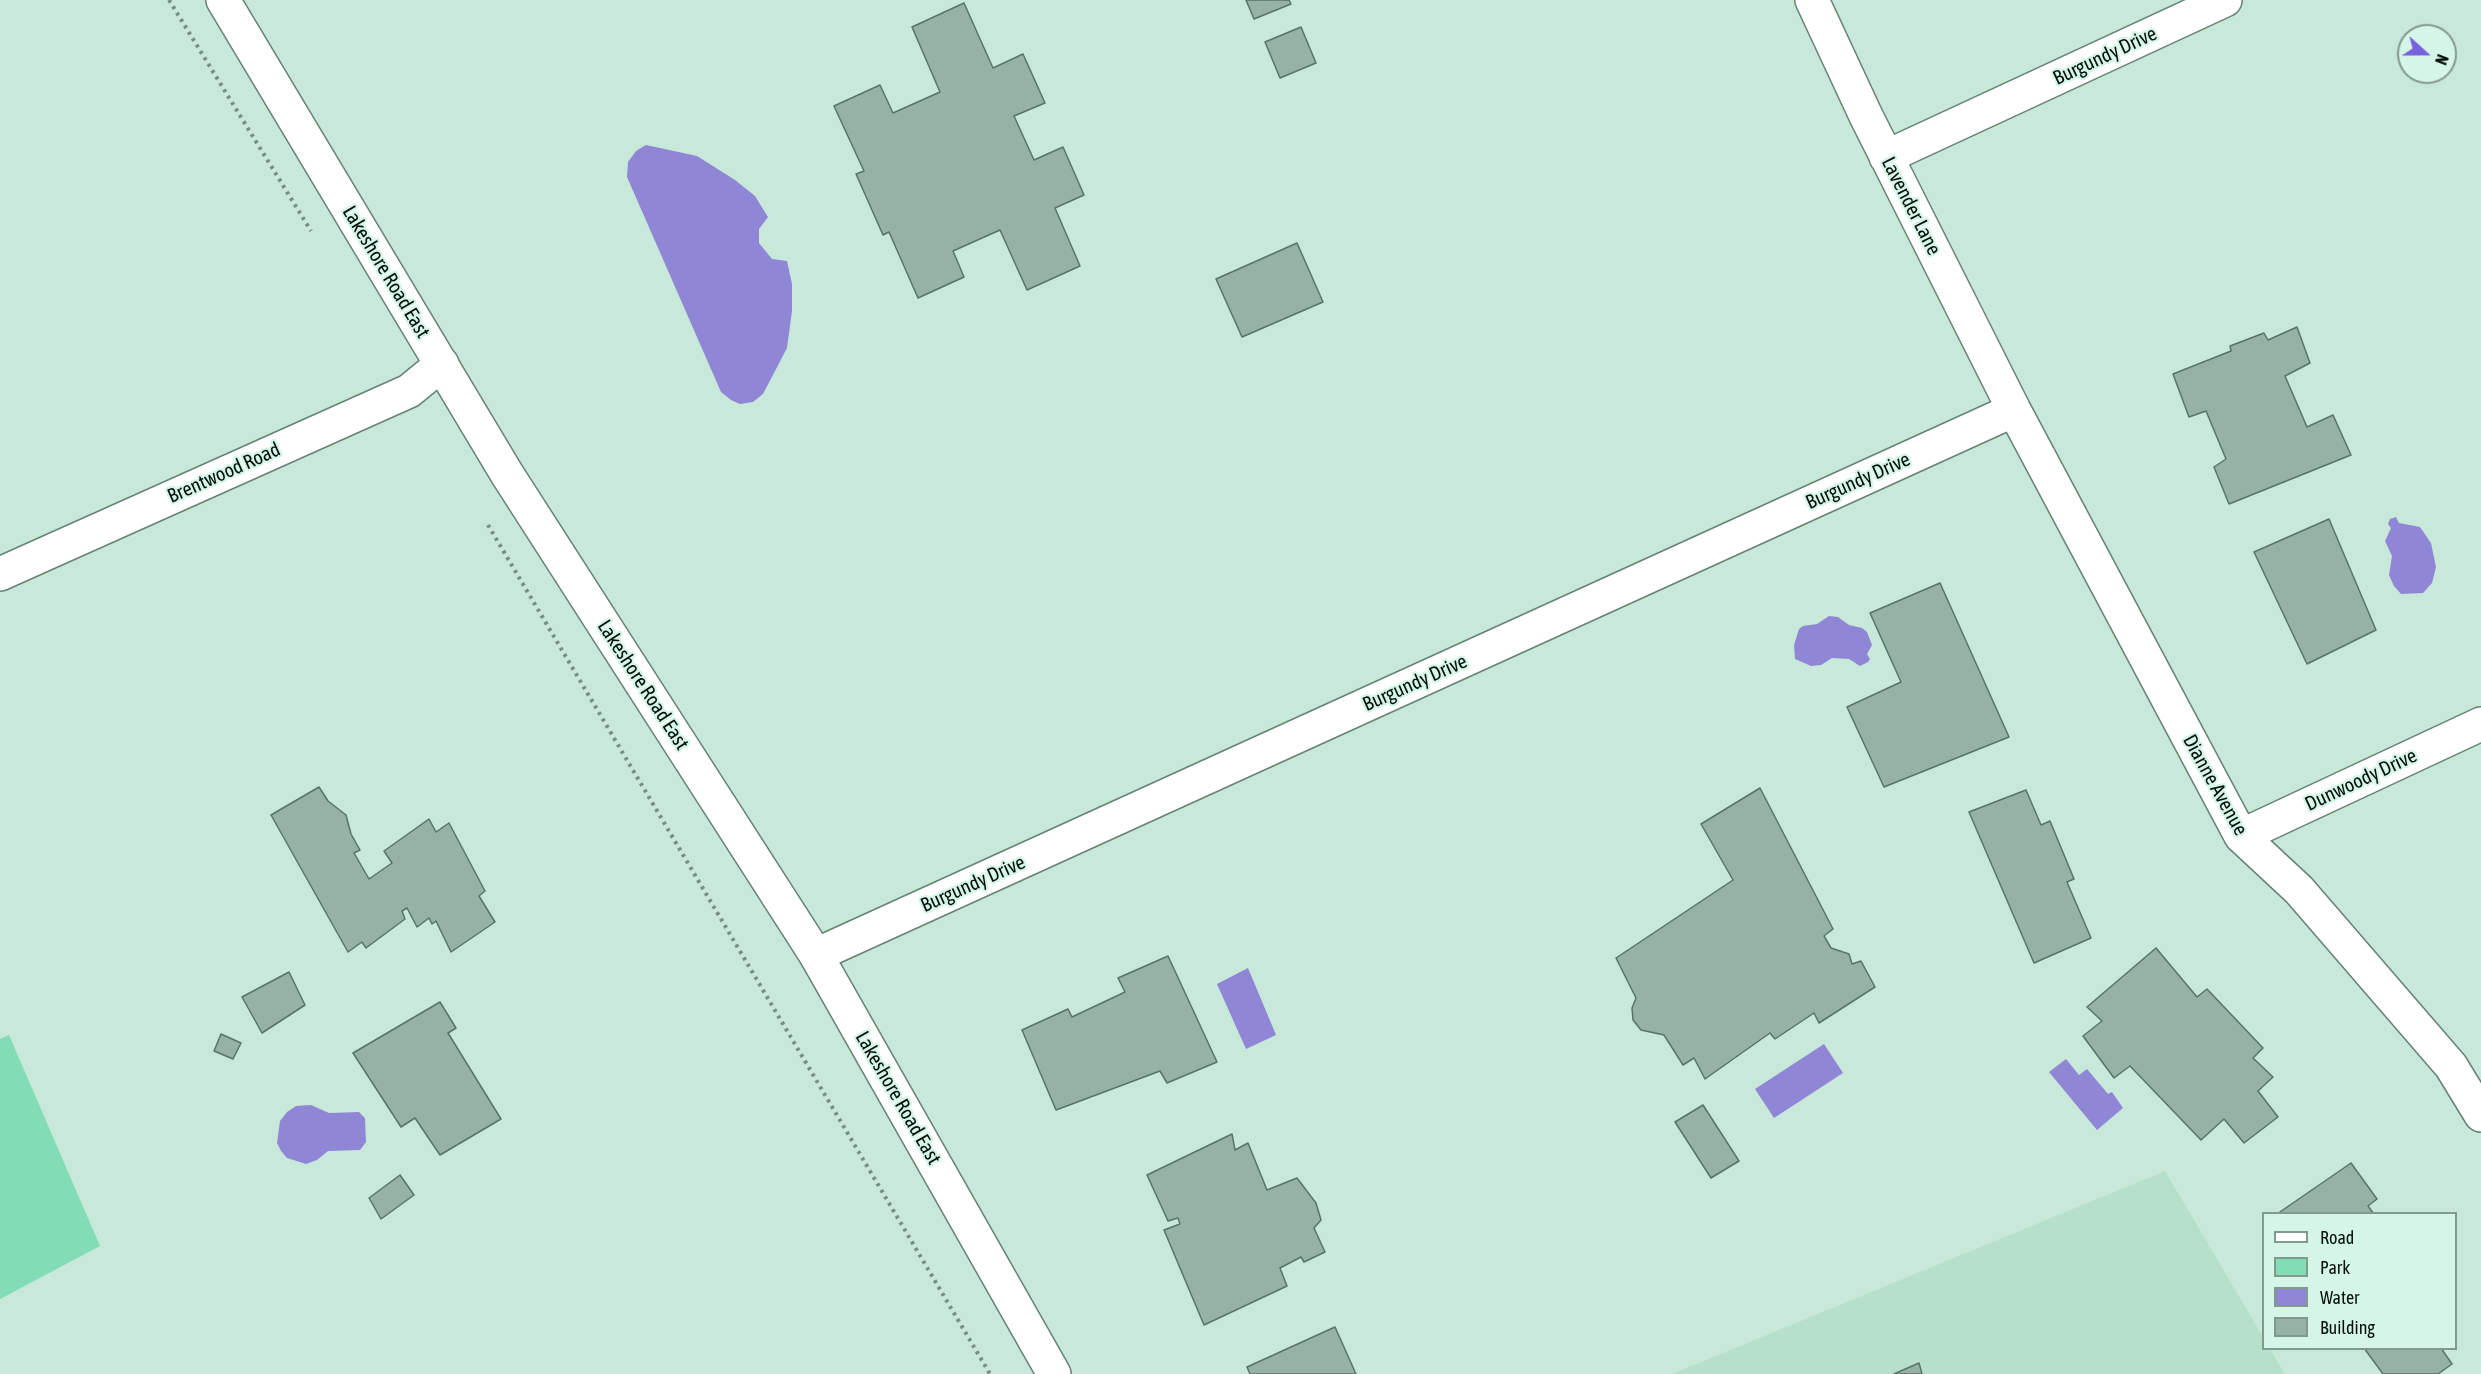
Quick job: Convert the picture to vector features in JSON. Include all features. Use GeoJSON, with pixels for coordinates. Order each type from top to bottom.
{"type":"FeatureCollection","features":[{"type":"Feature","properties":{"kind":"street","name":"Lakeshore Road East"},"geometry":{"type":"LineString","coordinates":[[223,0],[507,474],[816,955],[1054,1374]]}},
{"type":"Feature","properties":{"kind":"street","name":"Lavender Lane"},"geometry":{"type":"LineString","coordinates":[[1812,0],[1886,157],[2014,410]]}},
{"type":"Feature","properties":{"kind":"street","name":"Burgundy Drive"},"geometry":{"type":"LineString","coordinates":[[1886,157],[2225,0]]}},
{"type":"Feature","properties":{"kind":"street","name":"Brentwood Road"},"geometry":{"type":"LineString","coordinates":[[0,574],[410,391],[442,364]]}},
{"type":"Feature","properties":{"kind":"street","name":"Burgundy Drive"},"geometry":{"type":"LineString","coordinates":[[816,955],[2014,410]]}},
{"type":"Feature","properties":{"kind":"street","name":"Dianne Avenue"},"geometry":{"type":"LineString","coordinates":[[2014,410],[2241,836],[2299,890],[2451,1066],[2481,1115]]}},
{"type":"Feature","properties":{"kind":"street","name":"Dunwoody Drive"},"geometry":{"type":"LineString","coordinates":[[2241,836],[2481,724]]}},
{"type":"Feature","properties":{"kind":"path"},"geometry":{"type":"LineString","coordinates":[[169,0],[317,241]]}},
{"type":"Feature","properties":{"kind":"path"},"geometry":{"type":"LineString","coordinates":[[483,515],[990,1374]]}},
{"type":"Feature","properties":{"kind":"shaded area"},"geometry":{"type":"Polygon","coordinates":[[[2165,1171],[2262,1335],[2262,1350],[2271,1350],[2285,1374],[1672,1374],[2165,1171]]]}},
{"type":"Feature","properties":{"kind":"green space"},"geometry":{"type":"Polygon","coordinates":[[[9,1035],[100,1246],[0,1299],[0,1039],[9,1035]]]}},
{"type":"Feature","properties":{"kind":"water"},"geometry":{"type":"Polygon","coordinates":[[[646,145],[697,156],[735,180],[755,196],[768,217],[759,229],[759,243],[772,259],[787,261],[792,284],[792,311],[787,348],[763,394],[753,402],[740,404],[721,392],[627,177],[628,162],[636,151],[646,145]]]}},
{"type":"Feature","properties":{"kind":"water"},"geometry":{"type":"Polygon","coordinates":[[[2396,517],[2399,523],[2420,527],[2431,543],[2436,567],[2432,583],[2423,593],[2401,594],[2389,575],[2392,556],[2385,541],[2391,528],[2388,524],[2390,519],[2396,517]]]}},
{"type":"Feature","properties":{"kind":"water"},"geometry":{"type":"Polygon","coordinates":[[[1829,616],[1838,617],[1849,625],[1862,628],[1867,632],[1872,645],[1867,654],[1870,659],[1868,662],[1860,666],[1849,659],[1832,658],[1821,665],[1811,666],[1795,659],[1794,645],[1799,629],[1803,626],[1817,624],[1829,616]]]}},
{"type":"Feature","properties":{"kind":"water"},"geometry":{"type":"Polygon","coordinates":[[[1248,968],[1276,1035],[1246,1049],[1217,984],[1248,968]]]}},
{"type":"Feature","properties":{"kind":"water"},"geometry":{"type":"Polygon","coordinates":[[[1824,1044],[1843,1073],[1774,1118],[1755,1089],[1824,1044]]]}},
{"type":"Feature","properties":{"kind":"water"},"geometry":{"type":"Polygon","coordinates":[[[2066,1059],[2079,1075],[2087,1069],[2108,1094],[2112,1092],[2123,1108],[2097,1130],[2049,1072],[2066,1059]]]}},
{"type":"Feature","properties":{"kind":"water"},"geometry":{"type":"Polygon","coordinates":[[[311,1105],[329,1113],[359,1112],[365,1118],[366,1142],[360,1150],[328,1151],[317,1160],[306,1164],[287,1158],[277,1143],[280,1121],[296,1106],[311,1105]]]}},
{"type":"Feature","properties":{"kind":"building"},"geometry":{"type":"Polygon","coordinates":[[[1246,0],[1289,0],[1291,4],[1254,19],[1246,0]]]}},
{"type":"Feature","properties":{"kind":"building"},"geometry":{"type":"Polygon","coordinates":[[[964,3],[993,68],[1023,54],[1045,103],[1014,116],[1034,160],[1063,147],[1084,195],[1055,208],[1080,266],[1027,290],[1000,230],[953,251],[964,277],[918,298],[889,232],[883,235],[856,174],[864,171],[834,106],[880,85],[893,113],[940,92],[912,27],[964,3]]]}},
{"type":"Feature","properties":{"kind":"building"},"geometry":{"type":"Polygon","coordinates":[[[1301,27],[1316,63],[1280,78],[1265,42],[1301,27]]]}},
{"type":"Feature","properties":{"kind":"building"},"geometry":{"type":"Polygon","coordinates":[[[1297,243],[1323,302],[1242,337],[1216,279],[1297,243]]]}},
{"type":"Feature","properties":{"kind":"building"},"geometry":{"type":"Polygon","coordinates":[[[2297,327],[2310,363],[2285,376],[2307,427],[2333,415],[2351,455],[2229,504],[2214,467],[2226,459],[2206,411],[2189,417],[2173,374],[2231,351],[2230,346],[2264,333],[2268,340],[2297,327]]]}},
{"type":"Feature","properties":{"kind":"building"},"geometry":{"type":"Polygon","coordinates":[[[2329,519],[2376,630],[2307,664],[2254,552],[2329,519]]]}},
{"type":"Feature","properties":{"kind":"building"},"geometry":{"type":"Polygon","coordinates":[[[1940,583],[2009,737],[1884,787],[1847,707],[1901,682],[1870,613],[1940,583]]]}},
{"type":"Feature","properties":{"kind":"building"},"geometry":{"type":"Polygon","coordinates":[[[319,787],[328,801],[346,815],[351,834],[360,850],[354,853],[369,879],[392,863],[384,851],[429,819],[436,832],[449,823],[485,891],[479,896],[495,922],[451,952],[436,921],[432,924],[429,918],[417,927],[407,908],[402,911],[405,919],[366,948],[362,942],[348,952],[271,815],[319,787]]]}},
{"type":"Feature","properties":{"kind":"building"},"geometry":{"type":"Polygon","coordinates":[[[1760,788],[1833,929],[1824,936],[1831,948],[1849,954],[1852,964],[1861,961],[1875,987],[1819,1023],[1814,1013],[1775,1039],[1770,1033],[1705,1079],[1694,1058],[1683,1065],[1664,1035],[1641,1030],[1633,1020],[1632,1008],[1636,998],[1616,958],[1733,880],[1701,824],[1760,788]]]}},
{"type":"Feature","properties":{"kind":"building"},"geometry":{"type":"Polygon","coordinates":[[[2026,790],[2041,825],[2050,821],[2074,879],[2067,882],[2091,938],[2034,963],[1969,812],[2026,790]]]}},
{"type":"Feature","properties":{"kind":"building"},"geometry":{"type":"Polygon","coordinates":[[[2156,948],[2197,997],[2207,989],[2263,1048],[2253,1058],[2273,1077],[2258,1091],[2278,1117],[2244,1143],[2224,1119],[2201,1140],[2130,1066],[2114,1078],[2083,1036],[2102,1021],[2087,1007],[2156,948]]]}},
{"type":"Feature","properties":{"kind":"building"},"geometry":{"type":"Polygon","coordinates":[[[1168,956],[1217,1062],[1167,1083],[1160,1071],[1056,1110],[1022,1030],[1068,1009],[1072,1017],[1125,992],[1118,978],[1168,956]]]}},
{"type":"Feature","properties":{"kind":"building"},"geometry":{"type":"Polygon","coordinates":[[[289,972],[305,1005],[262,1033],[242,997],[289,972]]]}},
{"type":"Feature","properties":{"kind":"building"},"geometry":{"type":"Polygon","coordinates":[[[440,1002],[456,1028],[448,1033],[501,1119],[440,1155],[415,1118],[401,1127],[353,1053],[440,1002]]]}},
{"type":"Feature","properties":{"kind":"building"},"geometry":{"type":"Polygon","coordinates":[[[221,1034],[241,1043],[233,1059],[214,1051],[221,1034]]]}},
{"type":"Feature","properties":{"kind":"building"},"geometry":{"type":"Polygon","coordinates":[[[1703,1105],[1739,1161],[1711,1178],[1675,1122],[1703,1105]]]}},
{"type":"Feature","properties":{"kind":"building"},"geometry":{"type":"Polygon","coordinates":[[[1232,1134],[1235,1150],[1248,1143],[1267,1190],[1297,1178],[1316,1203],[1321,1220],[1314,1228],[1325,1252],[1304,1262],[1301,1257],[1280,1268],[1287,1286],[1204,1325],[1164,1230],[1180,1224],[1178,1218],[1168,1221],[1147,1175],[1232,1134]]]}},
{"type":"Feature","properties":{"kind":"building"},"geometry":{"type":"Polygon","coordinates":[[[2351,1163],[2377,1199],[2368,1206],[2372,1212],[2280,1212],[2351,1163]]]}},
{"type":"Feature","properties":{"kind":"building"},"geometry":{"type":"Polygon","coordinates":[[[400,1175],[414,1195],[381,1219],[369,1198],[400,1175]]]}},
{"type":"Feature","properties":{"kind":"building"},"geometry":{"type":"Polygon","coordinates":[[[1335,1327],[1356,1374],[1250,1374],[1247,1367],[1335,1327]]]}},
{"type":"Feature","properties":{"kind":"building"},"geometry":{"type":"Polygon","coordinates":[[[2365,1350],[2442,1350],[2452,1364],[2438,1374],[2383,1374],[2365,1350]]]}},
{"type":"Feature","properties":{"kind":"building"},"geometry":{"type":"Polygon","coordinates":[[[1919,1363],[1922,1374],[1894,1374],[1919,1363]]]}}]}
